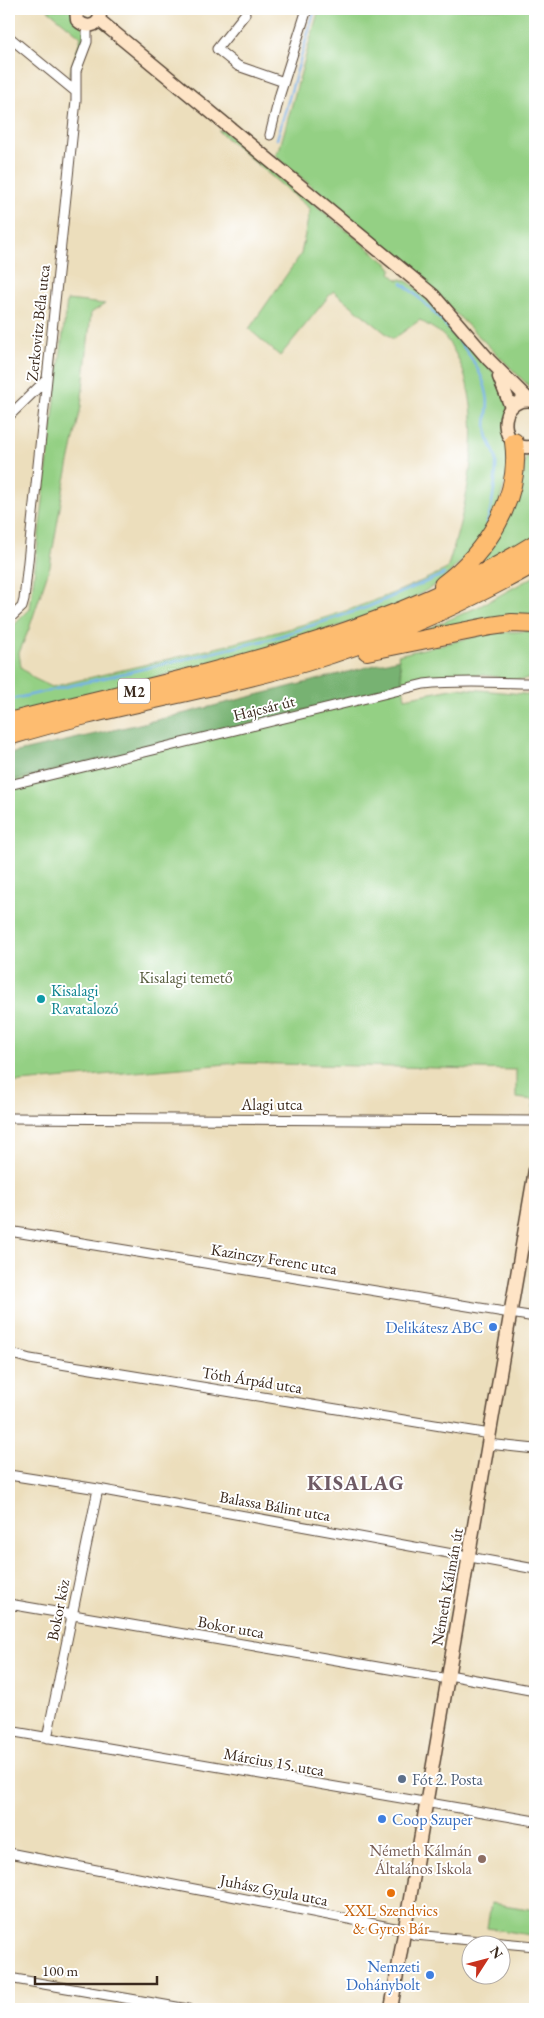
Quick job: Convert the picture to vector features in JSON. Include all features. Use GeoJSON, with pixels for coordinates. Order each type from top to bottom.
{"type":"FeatureCollection","features":[{"type":"Feature","properties":{"kind":"highway"},"geometry":{"type":"LineString","coordinates":[[417,604],[460,571],[489,538],[505,503],[516,457],[529,446]]}},
{"type":"Feature","properties":{"kind":"highway","name":"M2"},"geometry":{"type":"LineString","coordinates":[[9,722],[258,659],[349,630],[417,604],[472,579],[535,544]]}},
{"type":"Feature","properties":{"kind":"highway","name":"M2"},"geometry":{"type":"LineString","coordinates":[[9,736],[305,662],[412,624],[473,596],[535,563]]}},
{"type":"Feature","properties":{"kind":"highway"},"geometry":{"type":"LineString","coordinates":[[305,662],[352,655],[491,626],[512,623],[535,624]]}},
{"type":"Feature","properties":{"kind":"street"},"geometry":{"type":"LineString","coordinates":[[76,9],[77,20],[87,26],[93,25],[100,14],[433,295],[489,360],[532,401]]}},
{"type":"Feature","properties":{"kind":"street"},"geometry":{"type":"LineString","coordinates":[[270,135],[280,94],[307,9]]}},
{"type":"Feature","properties":{"kind":"street"},"geometry":{"type":"LineString","coordinates":[[245,14],[217,49],[238,66],[284,82]]}},
{"type":"Feature","properties":{"kind":"street","name":"Zerkovitz Béla utca"},"geometry":{"type":"LineString","coordinates":[[9,619],[22,607],[24,600],[76,92],[76,71],[87,42],[87,26]]}},
{"type":"Feature","properties":{"kind":"street"},"geometry":{"type":"LineString","coordinates":[[9,37],[76,92]]}},
{"type":"Feature","properties":{"kind":"street"},"geometry":{"type":"LineString","coordinates":[[489,360],[504,385],[511,408]]}},
{"type":"Feature","properties":{"kind":"street"},"geometry":{"type":"LineString","coordinates":[[9,416],[47,379]]}},
{"type":"Feature","properties":{"kind":"street"},"geometry":{"type":"LineString","coordinates":[[529,446],[506,429],[507,414],[516,404],[532,401]]}},
{"type":"Feature","properties":{"kind":"street","name":"Hajcsár út"},"geometry":{"type":"LineString","coordinates":[[9,785],[424,684],[454,681],[533,682]]}},
{"type":"Feature","properties":{"kind":"street","name":"Alagi utca"},"geometry":{"type":"LineString","coordinates":[[9,1118],[535,1121]]}},
{"type":"Feature","properties":{"kind":"street","name":"Németh Kálmán út"},"geometry":{"type":"LineString","coordinates":[[391,2009],[511,1312],[531,1216],[535,1170]]}},
{"type":"Feature","properties":{"kind":"street","name":"Kazinczy Ferenc utca"},"geometry":{"type":"LineString","coordinates":[[9,1231],[535,1317]]}},
{"type":"Feature","properties":{"kind":"street","name":"Tóth Árpád utca"},"geometry":{"type":"LineString","coordinates":[[9,1353],[30,1359],[489,1439],[535,1449]]}},
{"type":"Feature","properties":{"kind":"street","name":"Balassa Bálint utca"},"geometry":{"type":"LineString","coordinates":[[9,1475],[98,1489],[535,1569]]}},
{"type":"Feature","properties":{"kind":"street","name":"Bokor köz"},"geometry":{"type":"LineString","coordinates":[[47,1738],[98,1489]]}},
{"type":"Feature","properties":{"kind":"street","name":"Bokor utca"},"geometry":{"type":"LineString","coordinates":[[9,1604],[535,1690]]}},
{"type":"Feature","properties":{"kind":"street","name":"Március 15. utca"},"geometry":{"type":"LineString","coordinates":[[9,1731],[535,1821]]}},
{"type":"Feature","properties":{"kind":"street","name":"Juhász Gyula utca"},"geometry":{"type":"LineString","coordinates":[[9,1853],[405,1930],[415,1935],[535,1946]]}},
{"type":"Feature","properties":{"kind":"street"},"geometry":{"type":"LineString","coordinates":[[9,1978],[188,2009]]}},
{"type":"Feature","properties":{"kind":"green space"},"geometry":{"type":"Polygon","coordinates":[[[47,9],[75,9],[87,33],[69,76],[81,37],[47,9]]]}},
{"type":"Feature","properties":{"kind":"green space"},"geometry":{"type":"Polygon","coordinates":[[[319,9],[535,9],[535,392],[407,265],[275,156],[280,147],[319,9]]]}},
{"type":"Feature","properties":{"kind":"green space"},"geometry":{"type":"Polygon","coordinates":[[[223,130],[389,265],[392,269],[390,273],[398,280],[402,279],[410,283],[429,299],[487,363],[498,380],[507,403],[513,457],[489,534],[440,582],[402,605],[259,653],[175,672],[95,696],[9,718],[9,630],[30,609],[67,300],[105,304],[91,313],[81,407],[63,490],[50,566],[19,653],[21,667],[33,678],[52,687],[303,625],[352,609],[447,569],[462,514],[472,453],[472,422],[469,393],[461,365],[445,337],[420,320],[393,339],[333,291],[280,356],[249,329],[301,254],[310,209],[218,131],[223,130]]]}},
{"type":"Feature","properties":{"kind":"green space"},"geometry":{"type":"Polygon","coordinates":[[[526,457],[535,457],[535,538],[460,580],[483,559],[500,533],[515,496],[526,457]]]}},
{"type":"Feature","properties":{"kind":"green space"},"geometry":{"type":"Polygon","coordinates":[[[535,576],[535,621],[407,638],[480,606],[535,576]]]}},
{"type":"Feature","properties":{"kind":"green space","name":"Kisalagi temető"},"geometry":{"type":"Polygon","coordinates":[[[535,632],[535,677],[515,680],[481,675],[461,675],[431,679],[403,686],[405,698],[457,688],[535,695],[535,1116],[532,1117],[534,1100],[516,1098],[516,1070],[238,1063],[9,1083],[9,781],[403,685],[398,655],[490,633],[535,632]]]}},
{"type":"Feature","properties":{"kind":"green space"},"geometry":{"type":"Polygon","coordinates":[[[399,659],[403,686],[9,781],[9,754],[174,716],[399,659]]]}},
{"type":"Feature","properties":{"kind":"green space"},"geometry":{"type":"Polygon","coordinates":[[[491,1903],[535,1910],[535,1936],[487,1928],[491,1903]]]}},
{"type":"Feature","properties":{"kind":"waterway"},"geometry":{"type":"LineString","coordinates":[[277,139],[315,9]]}},
{"type":"Feature","properties":{"kind":"waterway"},"geometry":{"type":"LineString","coordinates":[[402,283],[427,305],[453,334],[465,349],[483,380],[488,400],[487,433],[496,459],[494,491],[487,523]]}},
{"type":"Feature","properties":{"kind":"waterway"},"geometry":{"type":"LineString","coordinates":[[9,700],[271,639],[368,607],[444,574]]}},
{"type":"Feature","properties":{"kind":"place","name":"Kisalagi Ravatalozó"},"geometry":{"type":"Point","coordinates":[41,999]}},
{"type":"Feature","properties":{"kind":"place","name":"Delikátesz ABC"},"geometry":{"type":"Point","coordinates":[493,1327]}},
{"type":"Feature","properties":{"kind":"place","name":"Fót 2. Posta"},"geometry":{"type":"Point","coordinates":[402,1779]}},
{"type":"Feature","properties":{"kind":"place","name":"Coop Szuper"},"geometry":{"type":"Point","coordinates":[382,1819]}},
{"type":"Feature","properties":{"kind":"place","name":"Németh Kálmán Általános Iskola"},"geometry":{"type":"Point","coordinates":[482,1859]}},
{"type":"Feature","properties":{"kind":"place","name":"XXL Szendvics & Gyros Bár"},"geometry":{"type":"Point","coordinates":[391,1893]}},
{"type":"Feature","properties":{"kind":"place","name":"Nemzeti Dohánybolt"},"geometry":{"type":"Point","coordinates":[430,1975]}},
{"type":"Feature","properties":{"kind":"district","name":"KISALAG"},"geometry":{"type":"Point","coordinates":[356,1482]}}]}
